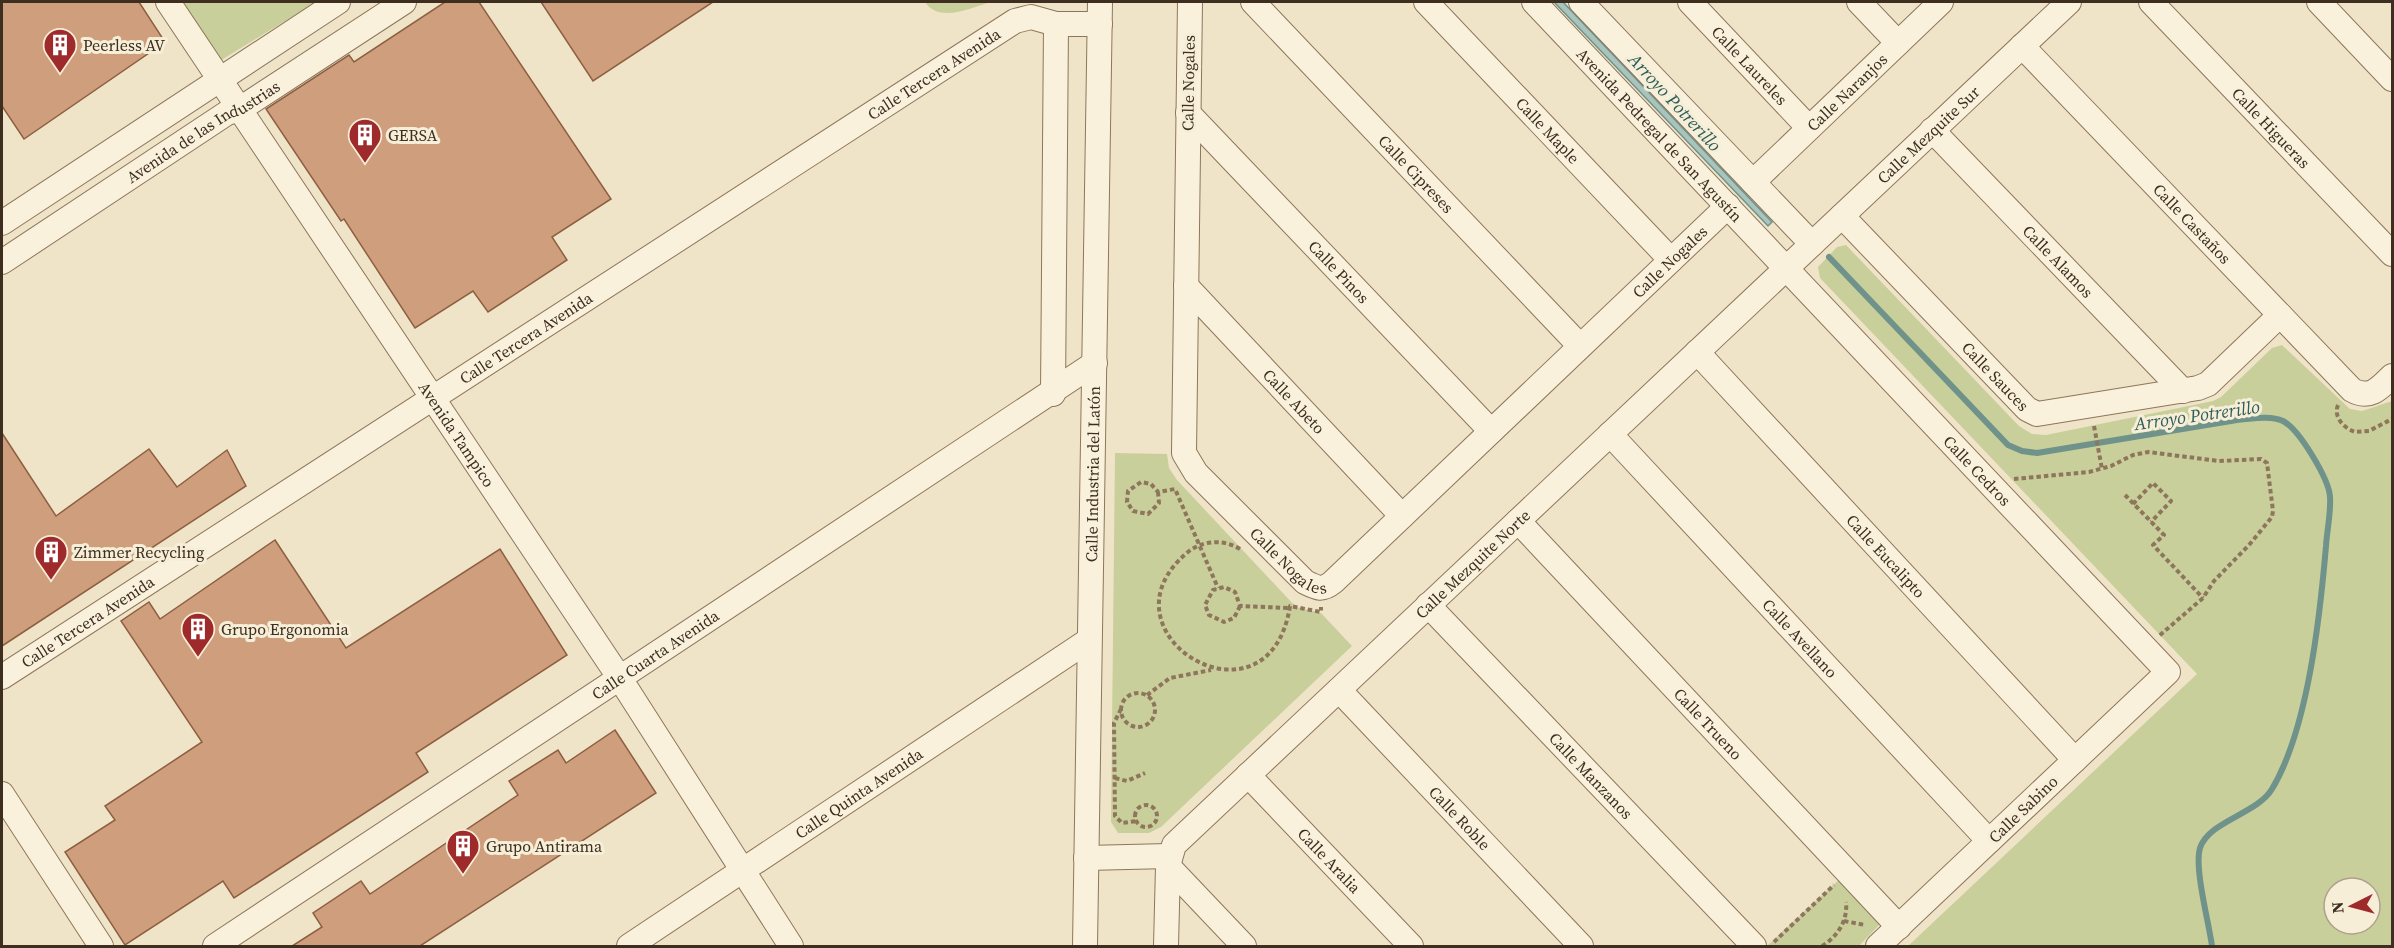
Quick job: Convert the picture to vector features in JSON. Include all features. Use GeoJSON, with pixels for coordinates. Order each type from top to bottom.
{"type":"FeatureCollection","features":[{"type":"Feature","properties":{"kind":"street","name":"Avenida Tampico"},"geometry":{"type":"LineString","coordinates":[[168,2],[619,677],[791,946]]}},
{"type":"Feature","properties":{"kind":"street","name":"Avenida de las Industrias"},"geometry":{"type":"LineString","coordinates":[[2,223],[219,78],[338,2]]}},
{"type":"Feature","properties":{"kind":"street","name":"Avenida de las Industrias"},"geometry":{"type":"LineString","coordinates":[[2,262],[227,113],[240,109],[404,2]]}},
{"type":"Feature","properties":{"kind":"street"},"geometry":{"type":"LineString","coordinates":[[1042,2],[1056,24],[1053,394]]}},
{"type":"Feature","properties":{"kind":"street","name":"Calle Nogales"},"geometry":{"type":"LineString","coordinates":[[1190,2],[1185,453],[1196,473],[1264,542],[1305,582],[1322,589],[1333,582],[1728,206]]}},
{"type":"Feature","properties":{"kind":"street","name":"Calle Cipreses"},"geometry":{"type":"LineString","coordinates":[[1252,2],[1580,346]]}},
{"type":"Feature","properties":{"kind":"street","name":"Calle Maple"},"geometry":{"type":"LineString","coordinates":[[1426,2],[1671,260]]}},
{"type":"Feature","properties":{"kind":"street","name":"Avenida Pedregal de San Agustín"},"geometry":{"type":"LineString","coordinates":[[1534,2],[1787,267]]}},
{"type":"Feature","properties":{"kind":"street","name":"Avenida Pedregal de San Agustín"},"geometry":{"type":"LineString","coordinates":[[1581,2],[1812,244]]}},
{"type":"Feature","properties":{"kind":"street","name":"Calle Laureles"},"geometry":{"type":"LineString","coordinates":[[1690,2],[1809,128]]}},
{"type":"Feature","properties":{"kind":"street"},"geometry":{"type":"LineString","coordinates":[[1859,2],[1898,43]]}},
{"type":"Feature","properties":{"kind":"street","name":"Calle Naranjos"},"geometry":{"type":"LineString","coordinates":[[1752,182],[1941,2]]}},
{"type":"Feature","properties":{"kind":"street","name":"Calle Mezquite Sur"},"geometry":{"type":"LineString","coordinates":[[1787,267],[2069,2]]}},
{"type":"Feature","properties":{"kind":"street","name":"Calle Higueras"},"geometry":{"type":"LineString","coordinates":[[2151,2],[2392,254]]}},
{"type":"Feature","properties":{"kind":"street"},"geometry":{"type":"LineString","coordinates":[[2319,2],[2392,79]]}},
{"type":"Feature","properties":{"kind":"street","name":"Calle Tercera Avenida"},"geometry":{"type":"LineString","coordinates":[[2,677],[1015,21],[1031,17],[1056,24],[1100,13]]}},
{"type":"Feature","properties":{"kind":"street","name":"Calle Industria del Latón"},"geometry":{"type":"LineString","coordinates":[[1085,946],[1100,13]]}},
{"type":"Feature","properties":{"kind":"street","name":"Calle Castaños"},"geometry":{"type":"LineString","coordinates":[[2022,46],[2352,390],[2366,395],[2377,391],[2392,376]]}},
{"type":"Feature","properties":{"kind":"street","name":"Calle Pinos"},"geometry":{"type":"LineString","coordinates":[[1188,113],[1491,431]]}},
{"type":"Feature","properties":{"kind":"street","name":"Calle Alamos"},"geometry":{"type":"LineString","coordinates":[[1932,130],[2183,391]]}},
{"type":"Feature","properties":{"kind":"street","name":"Calle Sauces"},"geometry":{"type":"LineString","coordinates":[[1842,216],[2032,413],[2041,414],[2183,391],[2208,384],[2280,315]]}},
{"type":"Feature","properties":{"kind":"street","name":"Calle Mezquite Norte"},"geometry":{"type":"LineString","coordinates":[[1169,861],[1174,845],[1787,267]]}},
{"type":"Feature","properties":{"kind":"street","name":"Calle Cedros"},"geometry":{"type":"LineString","coordinates":[[1787,267],[2168,672]]}},
{"type":"Feature","properties":{"kind":"street","name":"Calle Abeto"},"geometry":{"type":"LineString","coordinates":[[1186,286],[1402,516]]}},
{"type":"Feature","properties":{"kind":"street","name":"Calle Eucalipto"},"geometry":{"type":"LineString","coordinates":[[1697,352],[2074,760]]}},
{"type":"Feature","properties":{"kind":"street","name":"Calle Cuarta Avenida"},"geometry":{"type":"LineString","coordinates":[[215,946],[619,677],[1053,394],[1095,363]]}},
{"type":"Feature","properties":{"kind":"street","name":"Calle Avellano"},"geometry":{"type":"LineString","coordinates":[[1610,434],[1989,842]]}},
{"type":"Feature","properties":{"kind":"street","name":"Calle Trueno"},"geometry":{"type":"LineString","coordinates":[[1518,521],[1899,927]]}},
{"type":"Feature","properties":{"kind":"street","name":"Calle Manzanos"},"geometry":{"type":"LineString","coordinates":[[1428,605],[1763,945]]}},
{"type":"Feature","properties":{"kind":"street","name":"Calle Quinta Avenida"},"geometry":{"type":"LineString","coordinates":[[629,946],[1089,640]]}},
{"type":"Feature","properties":{"kind":"street","name":"Calle Sabino"},"geometry":{"type":"LineString","coordinates":[[1878,946],[2168,672]]}},
{"type":"Feature","properties":{"kind":"street","name":"Calle Roble"},"geometry":{"type":"LineString","coordinates":[[1339,690],[1581,946]]}},
{"type":"Feature","properties":{"kind":"street","name":"Calle Aralia"},"geometry":{"type":"LineString","coordinates":[[1248,775],[1411,946]]}},
{"type":"Feature","properties":{"kind":"street"},"geometry":{"type":"LineString","coordinates":[[2,794],[100,946]]}},
{"type":"Feature","properties":{"kind":"street"},"geometry":{"type":"LineString","coordinates":[[1086,858],[1169,861],[1244,946]]}},
{"type":"Feature","properties":{"kind":"street"},"geometry":{"type":"LineString","coordinates":[[1166,946],[1169,861]]}},
{"type":"Feature","properties":{"kind":"path"},"geometry":{"type":"LineString","coordinates":[[2342,400],[2336,408],[2337,416],[2350,431],[2369,431],[2392,419]]}},
{"type":"Feature","properties":{"kind":"path"},"geometry":{"type":"LineString","coordinates":[[2095,432],[2102,469]]}},
{"type":"Feature","properties":{"kind":"path"},"geometry":{"type":"LineString","coordinates":[[2005,480],[2102,469],[2133,455],[2148,453],[2219,461],[2261,459],[2267,463],[2272,517],[2214,581],[2203,598],[2157,638]]}},
{"type":"Feature","properties":{"kind":"path"},"geometry":{"type":"LineString","coordinates":[[1141,482],[1151,484],[1158,492],[1159,503],[1148,514],[1132,511],[1127,502],[1128,491],[1141,482]]}},
{"type":"Feature","properties":{"kind":"path"},"geometry":{"type":"LineString","coordinates":[[2133,504],[2153,483],[2171,501],[2151,522]]}},
{"type":"Feature","properties":{"kind":"path"},"geometry":{"type":"LineString","coordinates":[[1158,492],[1175,489],[1202,545],[1218,588]]}},
{"type":"Feature","properties":{"kind":"path"},"geometry":{"type":"LineString","coordinates":[[2125,495],[2164,535],[2153,545],[2203,598]]}},
{"type":"Feature","properties":{"kind":"path"},"geometry":{"type":"LineString","coordinates":[[1217,670],[1199,665],[1183,655],[1171,640],[1163,624],[1160,602],[1165,581],[1176,563],[1192,549],[1212,541],[1231,544],[1248,554],[1264,542]]}},
{"type":"Feature","properties":{"kind":"path"},"geometry":{"type":"LineString","coordinates":[[1218,588],[1235,592],[1240,606],[1238,613],[1229,620],[1213,619],[1205,605],[1209,594],[1218,588]]}},
{"type":"Feature","properties":{"kind":"path"},"geometry":{"type":"LineString","coordinates":[[1240,606],[1289,608],[1296,606],[1320,612],[1322,589]]}},
{"type":"Feature","properties":{"kind":"path"},"geometry":{"type":"LineString","coordinates":[[1137,821],[1136,812],[1140,807],[1147,805],[1155,811],[1155,821],[1150,826],[1143,826],[1137,821],[1122,823],[1117,820],[1114,777],[1114,723],[1130,695],[1147,695],[1162,682],[1176,676],[1236,669],[1254,663],[1269,652],[1281,638],[1289,608]]}},
{"type":"Feature","properties":{"kind":"path"},"geometry":{"type":"LineString","coordinates":[[1121,709],[1128,724],[1138,727],[1148,724],[1155,710],[1147,695]]}},
{"type":"Feature","properties":{"kind":"path"},"geometry":{"type":"LineString","coordinates":[[1114,777],[1127,781],[1145,772]]}},
{"type":"Feature","properties":{"kind":"path"},"geometry":{"type":"LineString","coordinates":[[1763,945],[1840,880]]}},
{"type":"Feature","properties":{"kind":"path"},"geometry":{"type":"LineString","coordinates":[[1822,946],[1835,937],[1844,921],[1847,909],[1846,894]]}},
{"type":"Feature","properties":{"kind":"path"},"geometry":{"type":"LineString","coordinates":[[1844,921],[1865,925]]}},
{"type":"Feature","properties":{"kind":"green space"},"geometry":{"type":"Polygon","coordinates":[[[180,2],[316,2],[218,62],[180,2]]]}},
{"type":"Feature","properties":{"kind":"green space"},"geometry":{"type":"Polygon","coordinates":[[[925,2],[991,2],[947,13],[931,9],[925,2]]]}},
{"type":"Feature","properties":{"kind":"green space"},"geometry":{"type":"Polygon","coordinates":[[[1846,245],[2019,426],[2032,434],[2046,435],[2213,401],[2221,397],[2272,348],[2282,345],[2350,409],[2362,411],[2392,401],[2392,946],[1908,946],[2197,674],[1820,278],[1818,267],[1837,247],[1846,245]]]}},
{"type":"Feature","properties":{"kind":"green space"},"geometry":{"type":"Polygon","coordinates":[[[1115,453],[1167,454],[1169,468],[1177,480],[1296,607],[1321,613],[1352,646],[1161,827],[1149,833],[1118,833],[1111,822],[1115,453]]]}},
{"type":"Feature","properties":{"kind":"green space"},"geometry":{"type":"Polygon","coordinates":[[[1842,877],[1880,924],[1859,946],[1768,945],[1842,877]]]}},
{"type":"Feature","properties":{"kind":"water"},"geometry":{"type":"Polygon","coordinates":[[[1554,2],[1563,2],[1772,222],[1768,226],[1554,2]]]}},
{"type":"Feature","properties":{"kind":"building","name":"Peerless AV"},"geometry":{"type":"Polygon","coordinates":[[[2,2],[139,2],[165,42],[24,139],[2,106],[2,2]]]}},
{"type":"Feature","properties":{"kind":"building"},"geometry":{"type":"Polygon","coordinates":[[[445,2],[479,2],[611,199],[552,237],[567,260],[488,312],[473,291],[415,328],[344,219],[341,221],[266,109],[349,55],[354,62],[445,2]]]}},
{"type":"Feature","properties":{"kind":"building"},"geometry":{"type":"Polygon","coordinates":[[[541,2],[713,2],[593,81],[541,2]]]}},
{"type":"Feature","properties":{"kind":"building","name":"Zimmer Recycling"},"geometry":{"type":"Polygon","coordinates":[[[2,433],[56,516],[149,449],[177,487],[227,450],[246,486],[2,646],[2,433]]]}},
{"type":"Feature","properties":{"kind":"building"},"geometry":{"type":"Polygon","coordinates":[[[275,540],[346,648],[500,549],[567,655],[416,753],[428,772],[234,898],[223,881],[125,945],[65,852],[115,820],[105,806],[202,742],[121,621],[149,602],[160,619],[275,540]]]}},
{"type":"Feature","properties":{"kind":"building"},"geometry":{"type":"Polygon","coordinates":[[[615,730],[656,793],[420,946],[292,946],[322,927],[313,913],[361,881],[370,894],[518,795],[509,781],[558,750],[566,763],[615,730]]]}},
{"type":"Feature","properties":{"kind":"waterway","name":"Arroyo Potrerillo"},"geometry":{"type":"LineString","coordinates":[[1829,257],[2008,445],[2022,451],[2037,453],[2237,420],[2272,418],[2290,426],[2305,444],[2319,467],[2328,489],[2330,509],[2316,638],[2303,704],[2295,736],[2272,789],[2256,805],[2213,831],[2200,848],[2200,882],[2212,946]]}},
{"type":"Feature","properties":{"kind":"place","name":"Peerless AV"},"geometry":{"type":"Point","coordinates":[60,74]}},
{"type":"Feature","properties":{"kind":"place","name":"GERSA"},"geometry":{"type":"Point","coordinates":[365,164]}},
{"type":"Feature","properties":{"kind":"place","name":"Zimmer Recycling"},"geometry":{"type":"Point","coordinates":[51,581]}},
{"type":"Feature","properties":{"kind":"place","name":"Grupo Ergonomia"},"geometry":{"type":"Point","coordinates":[198,658]}},
{"type":"Feature","properties":{"kind":"place","name":"Grupo Antirama"},"geometry":{"type":"Point","coordinates":[463,875]}}]}
